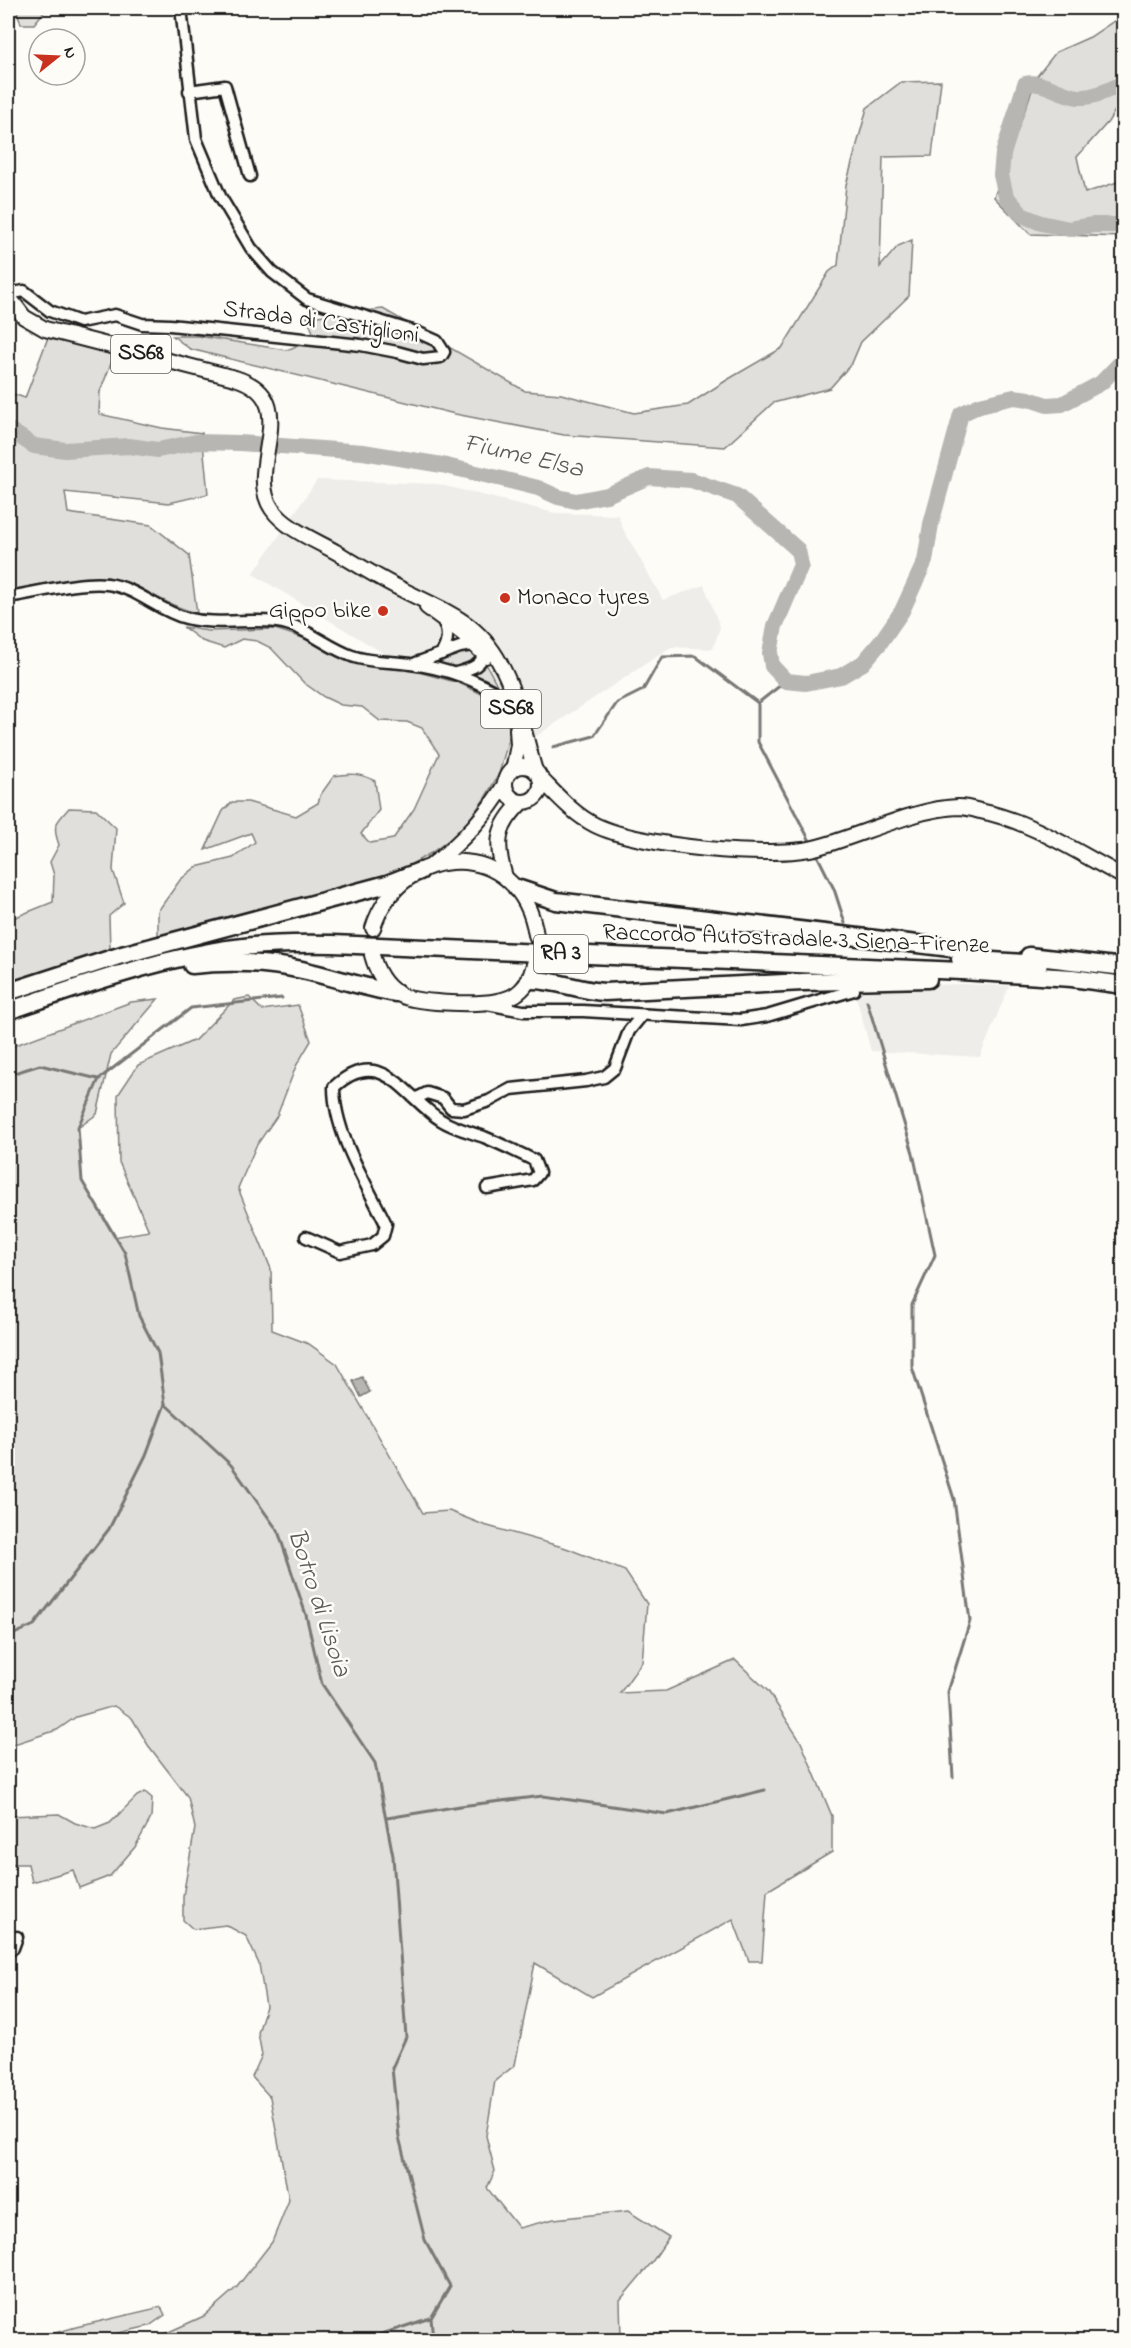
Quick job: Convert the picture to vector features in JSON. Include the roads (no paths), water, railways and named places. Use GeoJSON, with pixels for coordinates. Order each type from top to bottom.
{"type":"FeatureCollection","features":[{"type":"Feature","properties":{"kind":"highway"},"geometry":{"type":"LineString","coordinates":[[8,992],[122,955],[387,884],[425,869]]}},
{"type":"Feature","properties":{"kind":"highway"},"geometry":{"type":"LineString","coordinates":[[511,883],[556,901],[931,947],[1124,967]]}},
{"type":"Feature","properties":{"kind":"highway","name":"Raccordo Autostradale 3 Siena-Firenze"},"geometry":{"type":"LineString","coordinates":[[8,1000],[116,964],[182,947],[236,937],[325,933],[1002,961],[1124,975]]}},
{"type":"Feature","properties":{"kind":"highway","name":"Raccordo Autostradale 3 Siena-Firenze"},"geometry":{"type":"LineString","coordinates":[[8,1011],[160,963],[214,951],[273,944],[333,944],[962,970],[1064,977],[1124,985]]}},
{"type":"Feature","properties":{"kind":"highway"},"geometry":{"type":"LineString","coordinates":[[8,1020],[148,974],[216,963],[243,962],[282,966],[396,993]]}},
{"type":"Feature","properties":{"kind":"highway"},"geometry":{"type":"LineString","coordinates":[[525,985],[546,980],[605,992],[803,982],[955,979],[1065,984],[1124,992]]}},
{"type":"Feature","properties":{"kind":"main road","name":"SS68"},"geometry":{"type":"LineString","coordinates":[[8,295],[24,317],[45,329],[251,384],[266,399],[270,414],[264,484],[269,505],[285,523],[448,617],[472,628],[494,653],[538,775]]}},
{"type":"Feature","properties":{"kind":"main road","name":"SS68"},"geometry":{"type":"LineString","coordinates":[[448,617],[481,648],[511,698],[519,741],[513,770],[506,778],[505,784]]}},
{"type":"Feature","properties":{"kind":"main road"},"geometry":{"type":"LineString","coordinates":[[513,770],[524,766],[538,775],[569,808],[596,826],[634,839],[730,850],[784,852],[816,848],[928,812],[958,807],[986,812],[1024,824],[1124,877]]}},
{"type":"Feature","properties":{"kind":"main road"},"geometry":{"type":"LineString","coordinates":[[536,935],[531,914],[511,883],[499,850],[500,832],[506,818],[525,801],[538,794],[541,784],[538,775]]}},
{"type":"Feature","properties":{"kind":"main road"},"geometry":{"type":"LineString","coordinates":[[505,784],[512,798],[525,801],[548,801],[569,808]]}},
{"type":"Feature","properties":{"kind":"main road"},"geometry":{"type":"LineString","coordinates":[[373,928],[380,910],[391,893],[405,880],[425,869],[470,833],[487,813],[505,784]]}},
{"type":"Feature","properties":{"kind":"main road"},"geometry":{"type":"LineString","coordinates":[[425,869],[466,861],[485,865],[511,883]]}},
{"type":"Feature","properties":{"kind":"main road"},"geometry":{"type":"LineString","coordinates":[[372,955],[378,973],[396,993],[416,1000],[484,1003],[504,1000],[525,985],[535,961]]}},
{"type":"Feature","properties":{"kind":"street","name":"Strada di Castiglioni"},"geometry":{"type":"LineString","coordinates":[[8,295],[24,291],[50,311],[74,321],[86,322],[109,315],[120,316],[142,324],[362,345],[397,351],[423,359],[441,357],[444,352],[436,341],[419,333],[312,302],[300,295],[272,272],[241,233],[220,196],[195,139],[181,8]]}},
{"type":"Feature","properties":{"kind":"street"},"geometry":{"type":"LineString","coordinates":[[189,91],[225,86],[250,176]]}},
{"type":"Feature","properties":{"kind":"street"},"geometry":{"type":"LineString","coordinates":[[8,597],[87,584],[113,585],[133,592],[182,617],[217,623],[282,623],[356,658],[412,664],[456,673],[511,698]]}},
{"type":"Feature","properties":{"kind":"street"},"geometry":{"type":"LineString","coordinates":[[441,654],[447,644],[448,617]]}},
{"type":"Feature","properties":{"kind":"street"},"geometry":{"type":"LineString","coordinates":[[412,664],[441,654],[481,648],[476,666],[456,673]]}},
{"type":"Feature","properties":{"kind":"street"},"geometry":{"type":"LineString","coordinates":[[525,985],[524,1005],[532,1011]]}},
{"type":"Feature","properties":{"kind":"street"},"geometry":{"type":"LineString","coordinates":[[484,1003],[510,1010],[757,1019],[854,990]]}},
{"type":"Feature","properties":{"kind":"street"},"geometry":{"type":"LineString","coordinates":[[417,1098],[428,1094],[443,1098],[451,1108],[464,1109],[489,1101],[511,1089],[604,1077],[615,1068],[629,1031],[642,1015]]}},
{"type":"Feature","properties":{"kind":"street"},"geometry":{"type":"LineString","coordinates":[[306,1237],[340,1252],[372,1245],[383,1236],[386,1224],[343,1133],[334,1104],[334,1087],[345,1077],[366,1070],[389,1076],[441,1120],[534,1160],[539,1173],[533,1180],[487,1188]]}},
{"type":"Feature","properties":{"kind":"street"},"geometry":{"type":"LineString","coordinates":[[8,1952],[13,1948],[17,1937]]}},
{"type":"Feature","properties":{"kind":"waterway","name":"Fiume Elsa"},"geometry":{"type":"LineString","coordinates":[[1124,83],[1096,95],[1085,97],[1065,94],[1038,84],[1025,84],[1003,154],[1001,175],[1006,196],[1022,215],[1041,223],[1069,229],[1093,225],[1124,225]]}},
{"type":"Feature","properties":{"kind":"waterway","name":"Fiume Elsa"},"geometry":{"type":"LineString","coordinates":[[8,429],[34,446],[65,450],[129,446],[158,450],[196,442],[363,452],[442,465],[538,488],[558,497],[576,501],[607,495],[649,477],[691,480],[737,496],[798,550],[801,565],[775,626],[770,653],[772,666],[786,681],[806,683],[841,676],[863,663],[902,611],[925,561],[931,524],[961,414],[980,405],[1014,397],[1047,405],[1062,404],[1101,383],[1124,359]]}},
{"type":"Feature","properties":{"kind":"waterway"},"geometry":{"type":"LineString","coordinates":[[553,747],[594,736],[617,703],[643,690],[662,657],[695,656],[758,703],[786,681]]}},
{"type":"Feature","properties":{"kind":"waterway"},"geometry":{"type":"LineString","coordinates":[[758,703],[758,742],[811,843]]}},
{"type":"Feature","properties":{"kind":"waterway"},"geometry":{"type":"LineString","coordinates":[[816,853],[834,889],[845,923]]}},
{"type":"Feature","properties":{"kind":"waterway","name":"Botro di Lisoia"},"geometry":{"type":"LineString","coordinates":[[282,998],[191,1008],[99,1079],[78,1127],[82,1181],[125,1253],[139,1316],[158,1353],[165,1404],[231,1465],[278,1531],[306,1615],[322,1684],[375,1763],[393,1856],[406,2037],[392,2068],[399,2137],[425,2240],[450,2286],[431,2318],[433,2340]]}},
{"type":"Feature","properties":{"kind":"waterway"},"geometry":{"type":"LineString","coordinates":[[867,1001],[913,1153],[935,1255],[912,1305],[912,1367],[954,1499],[970,1621],[948,1692],[953,1777]]}},
{"type":"Feature","properties":{"kind":"waterway"},"geometry":{"type":"LineString","coordinates":[[8,1075],[40,1065],[98,1079]]}},
{"type":"Feature","properties":{"kind":"waterway"},"geometry":{"type":"LineString","coordinates":[[8,1637],[34,1625],[109,1529],[146,1455],[165,1404]]}},
{"type":"Feature","properties":{"kind":"waterway"},"geometry":{"type":"LineString","coordinates":[[387,1818],[543,1796],[667,1814],[765,1790]]}},
{"type":"Feature","properties":{"kind":"waterway"},"geometry":{"type":"LineString","coordinates":[[364,2340],[430,2318]]}},
{"type":"Feature","properties":{"kind":"place","name":"Monaco tyres"},"geometry":{"type":"Point","coordinates":[505,598]}},
{"type":"Feature","properties":{"kind":"place","name":"Gippo bike"},"geometry":{"type":"Point","coordinates":[383,611]}}]}
